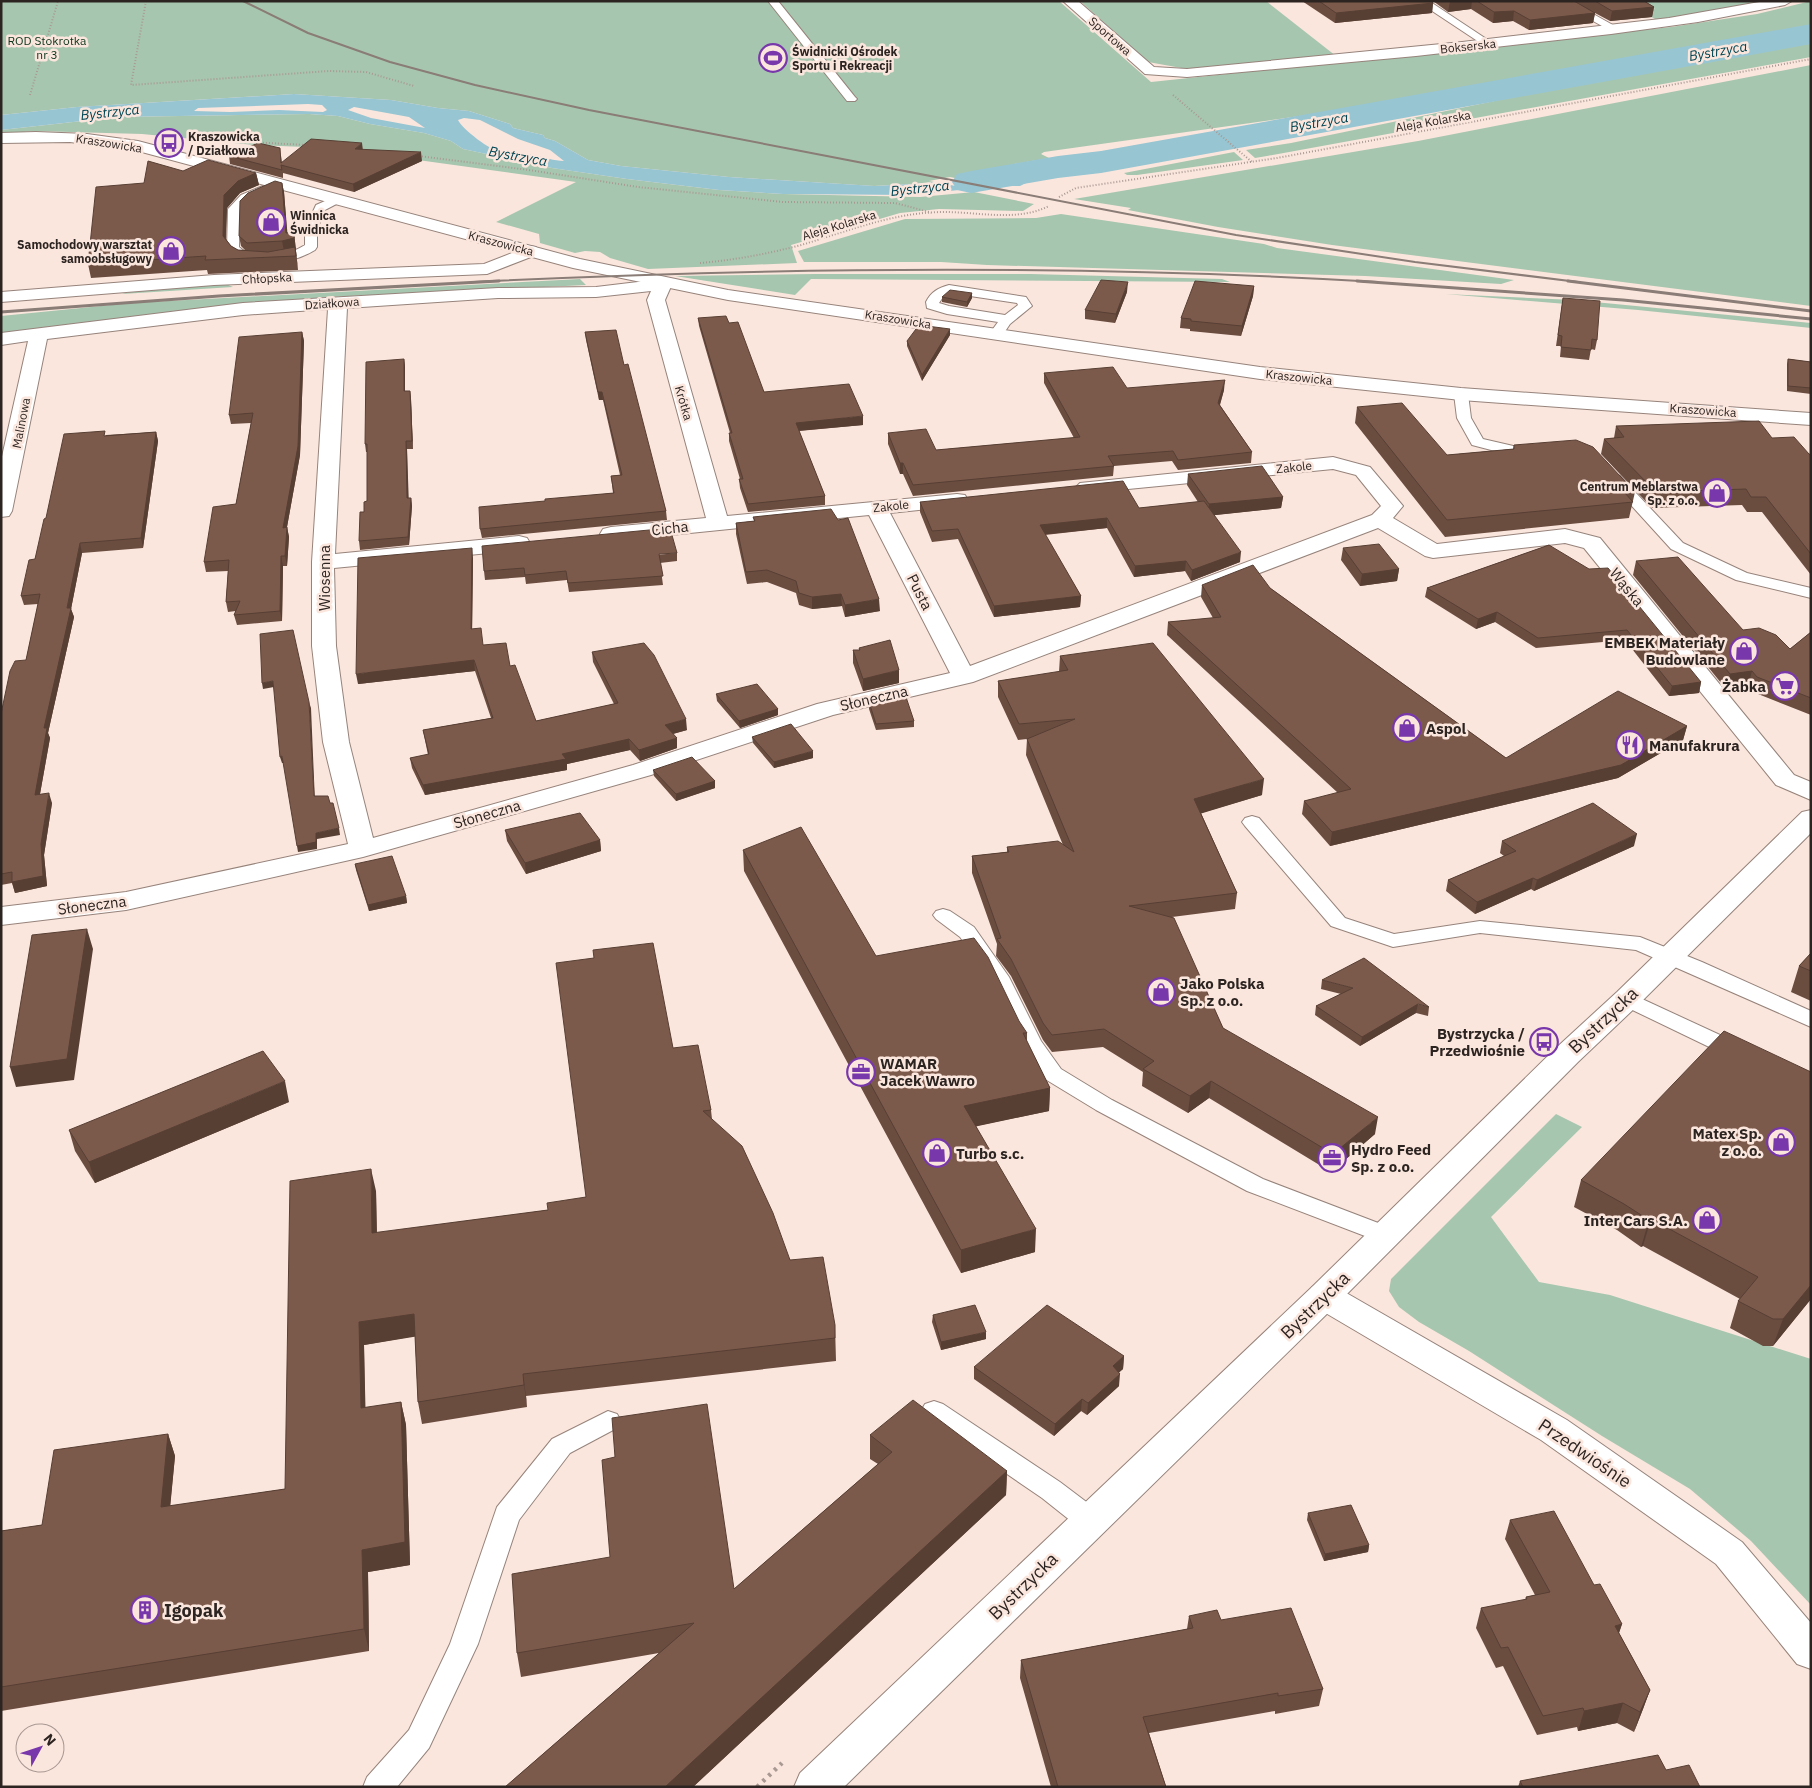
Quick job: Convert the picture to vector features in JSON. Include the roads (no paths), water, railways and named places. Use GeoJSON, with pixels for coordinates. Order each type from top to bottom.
{"type":"FeatureCollection","features":[{"type":"Feature","properties":{"kind":"street","name":"Sportowa"},"geometry":{"type":"LineString","coordinates":[[1070,1],[1150,72]]}},
{"type":"Feature","properties":{"kind":"street","name":"Bokserska"},"geometry":{"type":"LineString","coordinates":[[1150,72],[1196,72],[1488,44],[1728,13],[1785,1]]}},
{"type":"Feature","properties":{"kind":"street","name":"Kraszowicka"},"geometry":{"type":"LineString","coordinates":[[1,138],[61,136],[106,140],[176,156],[530,251],[663,284],[1002,326],[1260,373],[1460,394],[1811,419]]}},
{"type":"Feature","properties":{"kind":"street","name":"Chłopska"},"geometry":{"type":"LineString","coordinates":[[1,297],[214,280],[487,269],[530,251]]}},
{"type":"Feature","properties":{"kind":"street","name":"Działkowa"},"geometry":{"type":"LineString","coordinates":[[1,339],[243,309],[544,291],[596,292],[663,284]]}},
{"type":"Feature","properties":{"kind":"street","name":"Krótka"},"geometry":{"type":"LineString","coordinates":[[663,284],[656,300],[718,523]]}},
{"type":"Feature","properties":{"kind":"street","name":"Wiosenna"},"geometry":{"type":"LineString","coordinates":[[338,302],[323,562],[324,646],[336,742],[363,849]]}},
{"type":"Feature","properties":{"kind":"street","name":"Malinowa"},"geometry":{"type":"LineString","coordinates":[[1,512],[8,456],[39,334]]}},
{"type":"Feature","properties":{"kind":"street","name":"Zakole"},"geometry":{"type":"LineString","coordinates":[[1067,489],[1333,463],[1364,470],[1392,506],[1380,520]]}},
{"type":"Feature","properties":{"kind":"street","name":"Zakole"},"geometry":{"type":"LineString","coordinates":[[718,523],[978,497]]}},
{"type":"Feature","properties":{"kind":"street","name":"Pusta"},"geometry":{"type":"LineString","coordinates":[[876,507],[964,677]]}},
{"type":"Feature","properties":{"kind":"street"},"geometry":{"type":"LineString","coordinates":[[964,677],[1380,520]]}},
{"type":"Feature","properties":{"kind":"street","name":"Wąska"},"geometry":{"type":"LineString","coordinates":[[1380,520],[1433,551],[1565,536],[1592,543],[1785,780],[1811,792]]}},
{"type":"Feature","properties":{"kind":"street","name":"Cicha"},"geometry":{"type":"LineString","coordinates":[[590,536],[718,523]]}},
{"type":"Feature","properties":{"kind":"street"},"geometry":{"type":"LineString","coordinates":[[323,562],[540,541]]}},
{"type":"Feature","properties":{"kind":"street","name":"Słoneczna"},"geometry":{"type":"LineString","coordinates":[[1,916],[126,901],[363,849],[642,770],[826,709],[964,677]]}},
{"type":"Feature","properties":{"kind":"street","name":"Bystrzycka"},"geometry":{"type":"LineString","coordinates":[[815,1787],[1324,1296],[1561,1061],[1627,999],[1811,818]]}},
{"type":"Feature","properties":{"kind":"street","name":"Przedwiośnie"},"geometry":{"type":"LineString","coordinates":[[1324,1296],[1554,1430],[1729,1553],[1811,1652]]}},
{"type":"Feature","properties":{"kind":"lane"},"geometry":{"type":"LineString","coordinates":[[773,1],[851,99]]}},
{"type":"Feature","properties":{"kind":"lane"},"geometry":{"type":"LineString","coordinates":[[1422,1],[1488,44]]}},
{"type":"Feature","properties":{"kind":"lane"},"geometry":{"type":"LineString","coordinates":[[1562,1],[1615,29]]}},
{"type":"Feature","properties":{"kind":"lane"},"geometry":{"type":"LineString","coordinates":[[278,183],[245,198],[234,209],[233,248],[241,256],[248,259],[304,253],[311,247],[311,229],[320,208],[338,200]]}},
{"type":"Feature","properties":{"kind":"lane"},"geometry":{"type":"LineString","coordinates":[[949,289],[1021,300],[1025,306],[1002,326],[932,305],[933,301],[942,291],[949,289]]}},
{"type":"Feature","properties":{"kind":"lane"},"geometry":{"type":"LineString","coordinates":[[1460,394],[1464,418],[1477,442],[1522,454],[1548,451]]}},
{"type":"Feature","properties":{"kind":"lane"},"geometry":{"type":"LineString","coordinates":[[1603,466],[1677,546],[1742,577],[1811,592]]}},
{"type":"Feature","properties":{"kind":"lane"},"geometry":{"type":"LineString","coordinates":[[1252,822],[1338,922],[1393,941],[1480,927],[1640,944],[1811,1020]]}},
{"type":"Feature","properties":{"kind":"lane"},"geometry":{"type":"LineString","coordinates":[[943,915],[967,932],[999,977],[1031,1043],[1053,1074],[1104,1105],[1255,1185],[1386,1235]]}},
{"type":"Feature","properties":{"kind":"lane"},"geometry":{"type":"LineString","coordinates":[[1627,999],[1757,1061]]}},
{"type":"Feature","properties":{"kind":"lane"},"geometry":{"type":"LineString","coordinates":[[934,1411],[1052,1490],[1091,1521]]}},
{"type":"Feature","properties":{"kind":"lane"},"geometry":{"type":"LineString","coordinates":[[378,1787],[419,1739],[460,1652],[507,1515],[561,1446],[608,1421]]}},
{"type":"Feature","properties":{"kind":"water"},"geometry":{"type":"Polygon","coordinates":[[[1811,29],[1811,41],[1743,53],[1718,44],[1811,29]]]}},
{"type":"Feature","properties":{"kind":"water"},"geometry":{"type":"Polygon","coordinates":[[[294,94],[391,100],[469,111],[510,124],[513,128],[543,135],[545,138],[555,141],[588,160],[621,166],[729,177],[875,186],[927,183],[976,176],[1014,164],[1049,158],[1066,174],[1034,179],[1020,186],[997,186],[911,195],[783,194],[719,190],[552,168],[463,149],[451,141],[424,133],[370,124],[338,116],[309,114],[118,117],[1,130],[1,115],[77,107],[294,94]],[[322,105],[198,108],[194,111],[279,110],[323,112],[327,110],[322,105]],[[354,107],[348,110],[371,118],[425,128],[409,117],[354,107]],[[464,118],[458,120],[484,144],[502,153],[530,154],[564,161],[550,150],[518,139],[480,120],[464,118]]]}},
{"type":"Feature","properties":{"kind":"waterway","name":"Bystrzyca"},"geometry":{"type":"LineString","coordinates":[[971,182],[1058,167],[1101,162],[1811,34]]}},
{"type":"Feature","properties":{"kind":"railway"},"geometry":{"type":"LineString","coordinates":[[243,1],[308,33],[390,62],[475,85],[589,110],[1236,235],[1415,262],[1578,282]]}},
{"type":"Feature","properties":{"kind":"railway"},"geometry":{"type":"LineString","coordinates":[[474,282],[700,273],[926,270],[1152,272],[1378,282]]}},
{"type":"Feature","properties":{"kind":"railway"},"geometry":{"type":"LineString","coordinates":[[1,312],[219,296],[499,281]]}},
{"type":"Feature","properties":{"kind":"railway"},"geometry":{"type":"LineString","coordinates":[[1357,281],[1623,300],[1811,319]]}},
{"type":"Feature","properties":{"kind":"railway"},"geometry":{"type":"LineString","coordinates":[[1568,281],[1811,311]]}},
{"type":"Feature","properties":{"kind":"place","name":"Świdnicki Ośrodek Sportu i Rekreacji"},"geometry":{"type":"Point","coordinates":[773,58]}},
{"type":"Feature","properties":{"kind":"place","name":"Kraszowicka / Działkowa"},"geometry":{"type":"Point","coordinates":[169,143]}},
{"type":"Feature","properties":{"kind":"place","name":"Winnica Świdnicka"},"geometry":{"type":"Point","coordinates":[271,222]}},
{"type":"Feature","properties":{"kind":"place","name":"Samochodowy warsztat samoobsługowy"},"geometry":{"type":"Point","coordinates":[171,251]}},
{"type":"Feature","properties":{"kind":"place","name":"Centrum Meblarstwa Sp. z o.o."},"geometry":{"type":"Point","coordinates":[1717,493]}},
{"type":"Feature","properties":{"kind":"place","name":"EMBEK Materiały Budowlane"},"geometry":{"type":"Point","coordinates":[1744,651]}},
{"type":"Feature","properties":{"kind":"place","name":"Żabka"},"geometry":{"type":"Point","coordinates":[1785,686]}},
{"type":"Feature","properties":{"kind":"place","name":"Aspol"},"geometry":{"type":"Point","coordinates":[1407,728]}},
{"type":"Feature","properties":{"kind":"place","name":"Manufakrura"},"geometry":{"type":"Point","coordinates":[1630,745]}},
{"type":"Feature","properties":{"kind":"place","name":"Jako Polska Sp. z o.o."},"geometry":{"type":"Point","coordinates":[1161,992]}},
{"type":"Feature","properties":{"kind":"place","name":"Bystrzycka / Przedwiośnie"},"geometry":{"type":"Point","coordinates":[1544,1042]}},
{"type":"Feature","properties":{"kind":"place","name":"WAMAR Jacek Wawro"},"geometry":{"type":"Point","coordinates":[861,1072]}},
{"type":"Feature","properties":{"kind":"place","name":"Matex Sp. z o. o."},"geometry":{"type":"Point","coordinates":[1781,1142]}},
{"type":"Feature","properties":{"kind":"place","name":"Turbo s.c."},"geometry":{"type":"Point","coordinates":[937,1153]}},
{"type":"Feature","properties":{"kind":"place","name":"Hydro Feed Sp. z o.o."},"geometry":{"type":"Point","coordinates":[1332,1158]}},
{"type":"Feature","properties":{"kind":"place","name":"Inter Cars S.A."},"geometry":{"type":"Point","coordinates":[1707,1220]}},
{"type":"Feature","properties":{"kind":"place","name":"Igopak"},"geometry":{"type":"Point","coordinates":[145,1610]}},
{"type":"Feature","properties":{"kind":"park label","name":"ROD Stokrotka nr 3"},"geometry":{"type":"Point","coordinates":[47,47]}}]}
